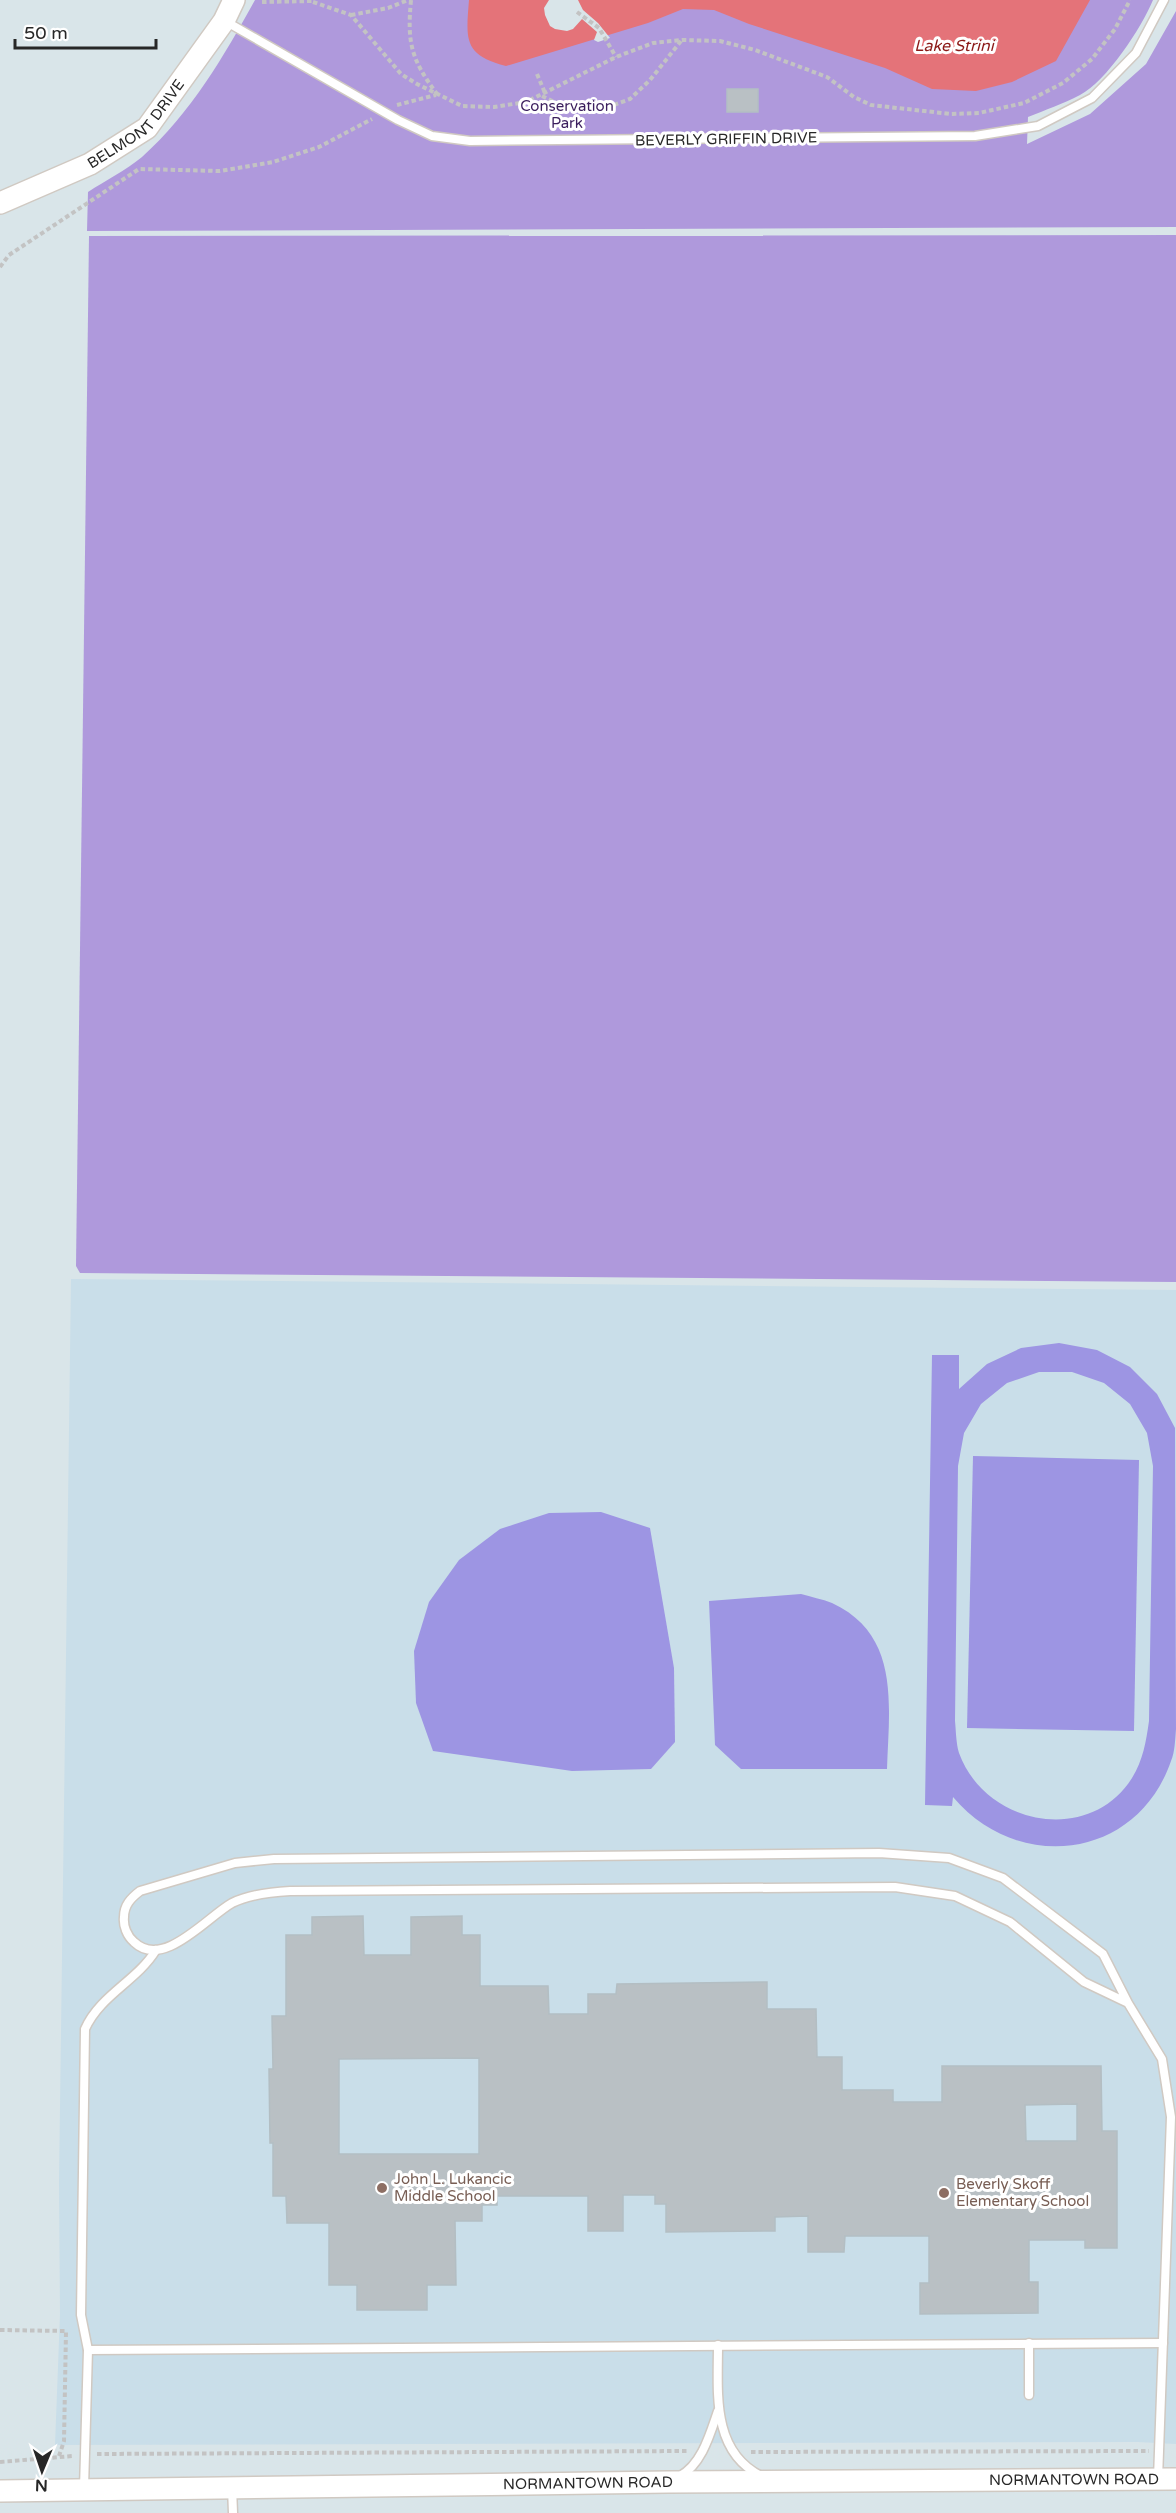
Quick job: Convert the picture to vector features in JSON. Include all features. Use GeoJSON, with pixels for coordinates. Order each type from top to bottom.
{"type":"FeatureCollection","features":[{"type":"Feature","properties":{"kind":"street","name":"BELMONT DRIVE"},"geometry":{"type":"LineString","coordinates":[[0,203],[90,164],[147,128],[224,21],[234,0]]}},
{"type":"Feature","properties":{"kind":"street","name":"NORMANTOWN ROAD"},"geometry":{"type":"LineString","coordinates":[[0,2491],[668,2482],[1167,2479]]}},
{"type":"Feature","properties":{"kind":"lane","name":"BEVERLY GRIFFIN DRIVE"},"geometry":{"type":"LineString","coordinates":[[224,21],[382,111],[432,136],[471,141],[975,136],[1038,126],[1092,98],[1136,53],[1164,0]]}},
{"type":"Feature","properties":{"kind":"lane"},"geometry":{"type":"LineString","coordinates":[[1128,2003],[1084,1982],[1010,1922],[955,1896],[895,1887],[261,1893],[233,1903],[170,1948],[156,1950],[144,1948],[128,1935],[124,1916],[132,1897],[140,1891],[235,1863],[274,1858],[879,1853],[949,1858],[1003,1878],[1103,1954],[1128,2003],[1162,2060],[1171,2117],[1159,2453],[1167,2479]]}},
{"type":"Feature","properties":{"kind":"lane"},"geometry":{"type":"LineString","coordinates":[[84,2489],[88,2350],[81,2315],[85,2029],[91,2015],[147,1964],[156,1950]]}},
{"type":"Feature","properties":{"kind":"lane"},"geometry":{"type":"LineString","coordinates":[[1029,2343],[1029,2395]]}},
{"type":"Feature","properties":{"kind":"lane"},"geometry":{"type":"LineString","coordinates":[[88,2350],[1163,2343]]}},
{"type":"Feature","properties":{"kind":"lane"},"geometry":{"type":"LineString","coordinates":[[668,2482],[687,2473],[702,2453],[718,2411],[718,2345]]}},
{"type":"Feature","properties":{"kind":"lane"},"geometry":{"type":"LineString","coordinates":[[718,2411],[734,2453],[752,2472],[773,2482]]}},
{"type":"Feature","properties":{"kind":"lane"},"geometry":{"type":"LineString","coordinates":[[232,2487],[232,2513]]}},
{"type":"Feature","properties":{"kind":"path"},"geometry":{"type":"LineString","coordinates":[[351,15],[388,8],[410,0],[409,25],[412,53],[420,71],[437,94]]}},
{"type":"Feature","properties":{"kind":"path"},"geometry":{"type":"LineString","coordinates":[[262,2],[312,1],[351,15],[401,74],[462,106],[494,107],[526,102],[616,57],[653,43],[682,40],[720,41],[755,50],[827,77],[854,97],[871,105],[951,114],[979,113],[1024,103],[1063,83],[1092,59],[1115,29],[1130,0]]}},
{"type":"Feature","properties":{"kind":"path"},"geometry":{"type":"LineString","coordinates":[[577,12],[599,28],[616,57]]}},
{"type":"Feature","properties":{"kind":"path"},"geometry":{"type":"LineString","coordinates":[[537,74],[543,94],[567,108],[608,107],[630,99],[650,80],[682,40]]}},
{"type":"Feature","properties":{"kind":"path"},"geometry":{"type":"LineString","coordinates":[[0,267],[9,255],[139,169],[220,171],[273,162],[319,147],[367,123],[394,105],[437,94]]}},
{"type":"Feature","properties":{"kind":"path"},"geometry":{"type":"LineString","coordinates":[[0,2330],[66,2331],[64,2440],[59,2456]]}},
{"type":"Feature","properties":{"kind":"path"},"geometry":{"type":"LineString","coordinates":[[734,2453],[1129,2450],[1159,2453]]}},
{"type":"Feature","properties":{"kind":"path"},"geometry":{"type":"LineString","coordinates":[[0,2462],[85,2455],[702,2453]]}},
{"type":"Feature","properties":{"kind":"shaded area"},"geometry":{"type":"Polygon","coordinates":[[[71,1279],[1176,1290],[1176,2444],[1137,2442],[55,2445],[60,2314],[59,2183],[71,1279]]]}},
{"type":"Feature","properties":{"kind":"shaded area"},"geometry":{"type":"Polygon","coordinates":[[[1059,1343],[1097,1350],[1130,1367],[1157,1394],[1175,1428],[1176,1729],[1173,1754],[1155,1794],[1132,1819],[1104,1836],[1074,1845],[1042,1846],[1010,1838],[980,1822],[953,1797],[952,1806],[925,1805],[932,1355],[959,1355],[959,1389],[987,1364],[1021,1348],[1059,1343]],[[1039,1372],[1007,1383],[981,1404],[964,1433],[958,1466],[955,1721],[958,1749],[972,1778],[991,1797],[1014,1810],[1039,1818],[1065,1819],[1090,1813],[1113,1799],[1132,1778],[1139,1764],[1149,1721],[1153,1466],[1147,1433],[1130,1404],[1104,1383],[1072,1372],[1039,1372]]]}},
{"type":"Feature","properties":{"kind":"shaded area"},"geometry":{"type":"Polygon","coordinates":[[[973,1456],[1139,1460],[1134,1731],[967,1728],[973,1456]]]}},
{"type":"Feature","properties":{"kind":"shaded area"},"geometry":{"type":"Polygon","coordinates":[[[601,1512],[650,1528],[674,1668],[675,1742],[651,1769],[572,1771],[433,1751],[416,1703],[414,1651],[429,1602],[459,1560],[500,1529],[549,1513],[601,1512]]]}},
{"type":"Feature","properties":{"kind":"shaded area"},"geometry":{"type":"Polygon","coordinates":[[[801,1594],[832,1603],[854,1617],[870,1634],[880,1653],[889,1697],[887,1769],[741,1769],[715,1745],[709,1601],[801,1594]]]}},
{"type":"Feature","properties":{"kind":"green space","name":"Conservation Park"},"geometry":{"type":"Polygon","coordinates":[[[255,0],[1153,0],[1122,53],[1101,78],[1080,95],[1028,117],[1027,144],[1090,114],[1146,64],[1176,11],[1176,227],[87,231],[88,192],[142,157],[176,122],[219,63],[255,0]]]}},
{"type":"Feature","properties":{"kind":"green space"},"geometry":{"type":"Polygon","coordinates":[[[1176,235],[1176,1282],[80,1273],[76,1266],[89,236],[1176,235]]]}},
{"type":"Feature","properties":{"kind":"water","name":"Lake Strini"},"geometry":{"type":"Polygon","coordinates":[[[469,0],[1090,0],[1056,61],[1012,82],[976,91],[932,89],[885,68],[749,24],[714,10],[683,9],[648,23],[506,66],[482,57],[470,44],[467,25],[469,0]]]}},
{"type":"Feature","properties":{"kind":"pier"},"geometry":{"type":"Polygon","coordinates":[[[549,0],[578,0],[583,10],[610,38],[598,42],[594,40],[597,32],[582,19],[573,29],[567,31],[550,26],[544,8],[549,0]]]}},
{"type":"Feature","properties":{"kind":"building"},"geometry":{"type":"Polygon","coordinates":[[[727,89],[758,89],[758,112],[727,112],[727,89]]]}},
{"type":"Feature","properties":{"kind":"building"},"geometry":{"type":"Polygon","coordinates":[[[363,1916],[364,1955],[411,1955],[411,1917],[462,1916],[462,1935],[480,1935],[480,1986],[548,1986],[549,2014],[588,2014],[588,1994],[616,1994],[617,1984],[767,1982],[767,2009],[816,2009],[817,2057],[842,2057],[842,2090],[893,2090],[893,2102],[942,2102],[942,2066],[1101,2066],[1102,2131],[1117,2131],[1117,2248],[1085,2248],[1085,2240],[1029,2240],[1029,2282],[1038,2282],[1038,2313],[920,2314],[920,2283],[929,2283],[929,2236],[845,2236],[844,2252],[808,2252],[808,2216],[775,2217],[775,2231],[666,2232],[666,2204],[655,2204],[655,2195],[623,2195],[623,2231],[588,2231],[588,2196],[497,2196],[497,2205],[482,2205],[482,2221],[455,2221],[456,2285],[427,2285],[427,2310],[357,2310],[357,2285],[329,2285],[329,2223],[287,2223],[286,2196],[273,2196],[269,2069],[273,2069],[272,2016],[286,2016],[286,1935],[312,1935],[312,1917],[363,1916]],[[479,2058],[339,2059],[339,2154],[479,2154],[479,2058]],[[1077,2104],[1025,2105],[1026,2141],[1077,2141],[1077,2104]]]}},
{"type":"Feature","properties":{"kind":"place","name":"John L. Lukancic Middle School"},"geometry":{"type":"Point","coordinates":[382,2188]}},
{"type":"Feature","properties":{"kind":"place","name":"Beverly Skoff Elementary School"},"geometry":{"type":"Point","coordinates":[944,2193]}}]}
